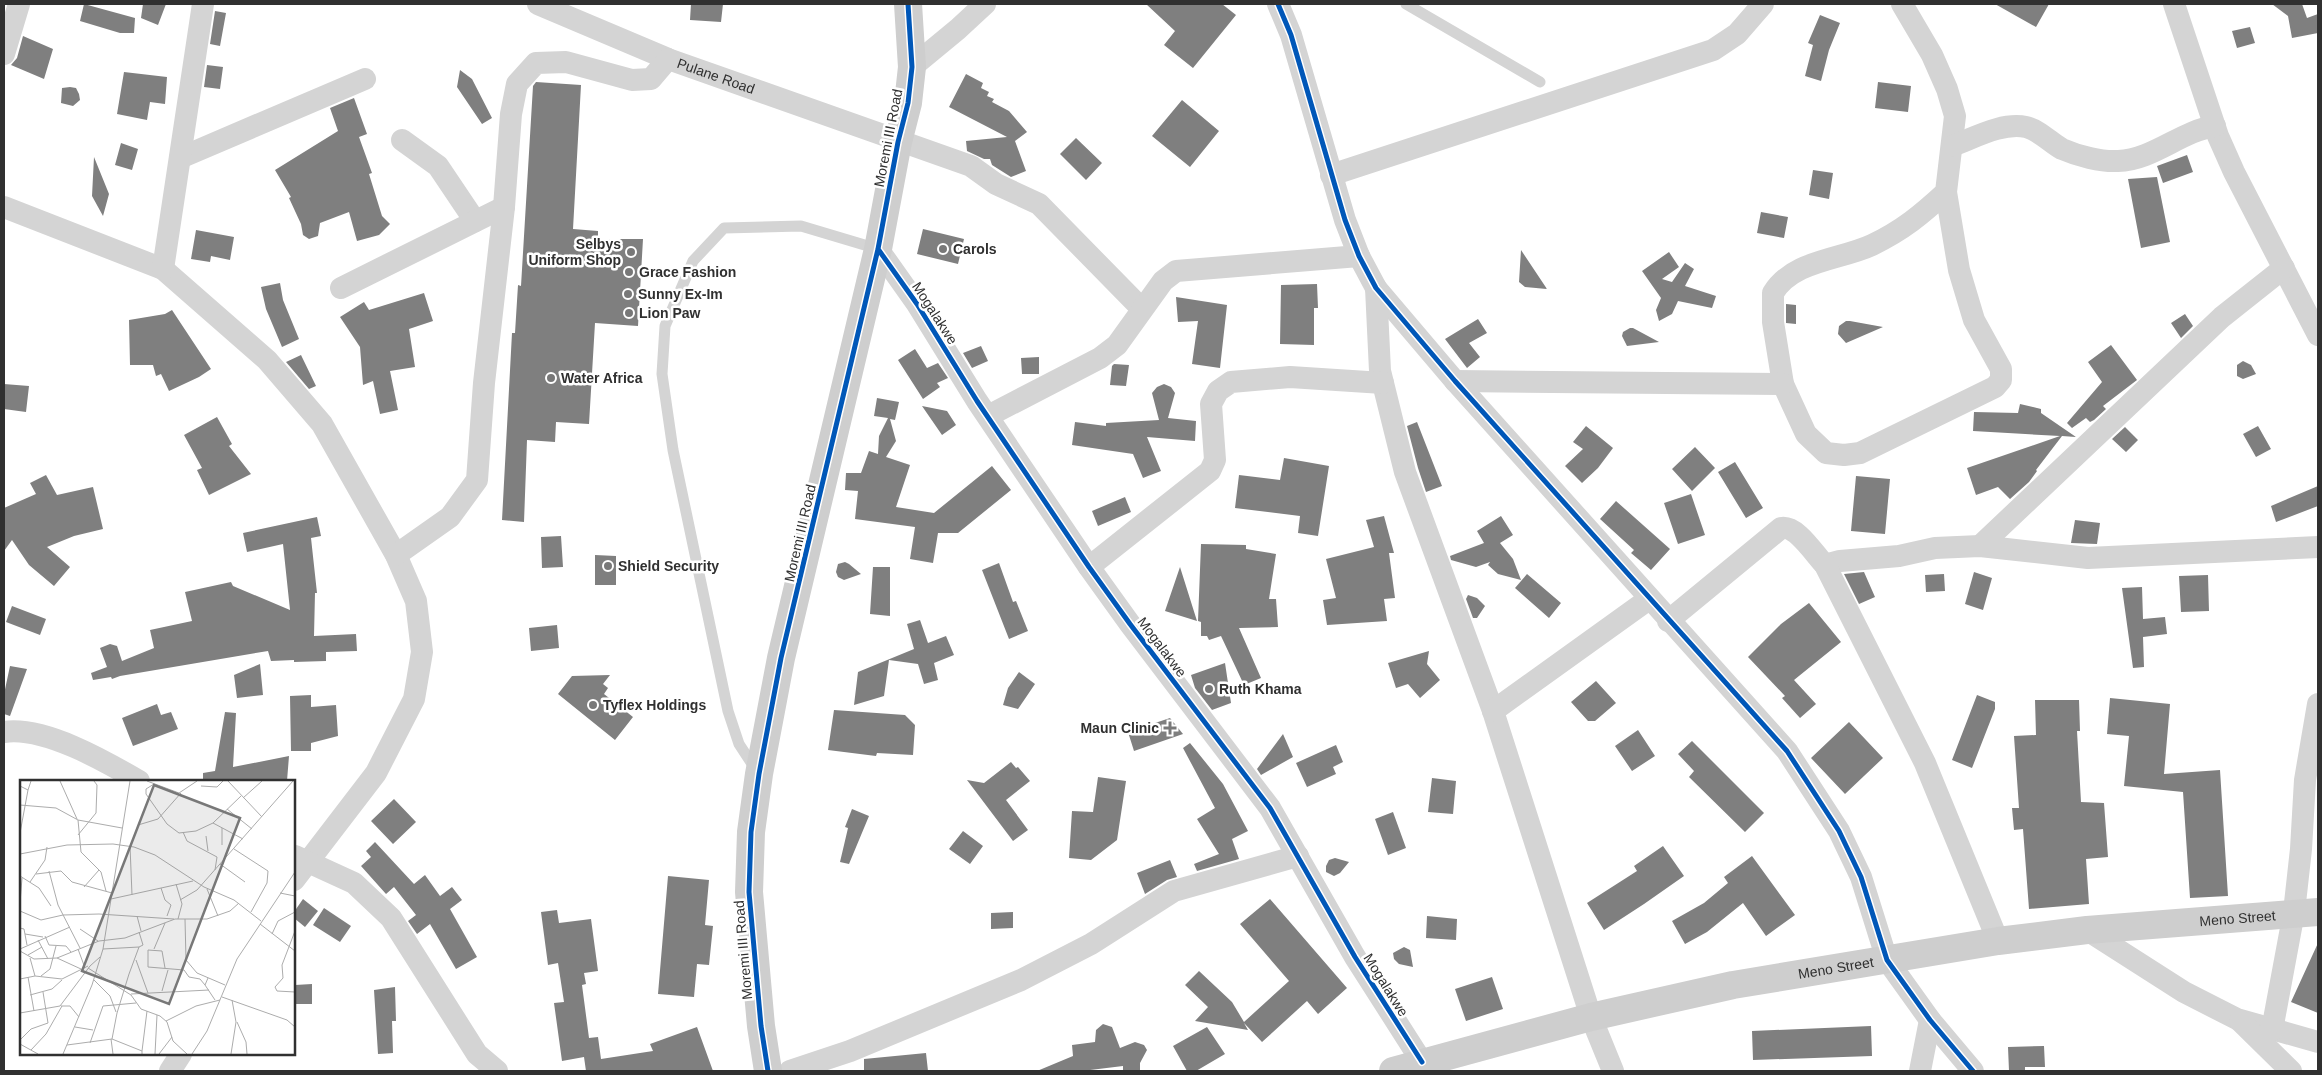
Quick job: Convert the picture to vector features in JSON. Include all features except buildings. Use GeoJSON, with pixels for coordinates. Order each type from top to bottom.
{"type":"FeatureCollection","features":[{"type":"Feature","properties":{"kind":"street"},"geometry":{"type":"LineString","coordinates":[[4,54],[19,4]]}},
{"type":"Feature","properties":{"kind":"street"},"geometry":{"type":"LineString","coordinates":[[163,269],[203,4]]}},
{"type":"Feature","properties":{"kind":"street","name":"Pulane Road"},"geometry":{"type":"LineString","coordinates":[[538,4],[587,13],[668,59],[898,142],[971,166],[996,184],[1039,204],[1142,309]]}},
{"type":"Feature","properties":{"kind":"street","name":"Moremi III Road"},"geometry":{"type":"LineString","coordinates":[[768,1071],[760,1026],[749,892],[751,832],[759,774],[781,658],[878,249],[898,142],[908,102],[912,67],[908,4]]}},
{"type":"Feature","properties":{"kind":"street"},"geometry":{"type":"LineString","coordinates":[[912,67],[985,4]]}},
{"type":"Feature","properties":{"kind":"street"},"geometry":{"type":"LineString","coordinates":[[1278,4],[1291,35],[1331,175],[1359,256],[1376,288],[1455,381],[1787,752],[1834,823],[1861,877],[1887,960],[1930,1020],[1972,1071]]}},
{"type":"Feature","properties":{"kind":"street"},"geometry":{"type":"LineString","coordinates":[[1331,175],[1713,50],[1737,34],[1763,4]]}},
{"type":"Feature","properties":{"kind":"street"},"geometry":{"type":"LineString","coordinates":[[1902,4],[1932,55],[1947,89],[1955,116],[1946,192],[1959,270],[1974,320],[2002,369],[2002,376],[1998,384],[1860,453],[1844,455],[1826,453],[1806,434],[1783,384],[1773,322],[1773,293],[1777,286],[1787,277],[1804,268],[1870,246],[1909,225],[1946,192]]}},
{"type":"Feature","properties":{"kind":"street"},"geometry":{"type":"LineString","coordinates":[[2174,4],[2215,126],[2234,172],[2318,335]]}},
{"type":"Feature","properties":{"kind":"street"},"geometry":{"type":"LineString","coordinates":[[396,555],[450,517],[477,480],[484,382],[504,207],[511,114],[516,84],[536,63],[566,62],[632,80],[651,79],[668,59]]}},
{"type":"Feature","properties":{"kind":"street"},"geometry":{"type":"LineString","coordinates":[[180,158],[365,79]]}},
{"type":"Feature","properties":{"kind":"street"},"geometry":{"type":"LineString","coordinates":[[1952,146],[2009,127],[2027,127],[2063,149],[2087,157],[2118,161],[2136,158],[2199,130],[2215,126]]}},
{"type":"Feature","properties":{"kind":"street"},"geometry":{"type":"LineString","coordinates":[[402,140],[438,166],[475,221]]}},
{"type":"Feature","properties":{"kind":"street"},"geometry":{"type":"LineString","coordinates":[[4,206],[163,269],[267,360],[322,424],[396,555],[416,601],[422,652],[414,699],[376,773],[301,858],[295,877]]}},
{"type":"Feature","properties":{"kind":"street"},"geometry":{"type":"LineString","coordinates":[[341,288],[504,207]]}},
{"type":"Feature","properties":{"kind":"street","name":"Mogalakwe"},"geometry":{"type":"LineString","coordinates":[[878,249],[917,304],[988,416],[1089,567],[1270,808],[1355,957],[1422,1062]]}},
{"type":"Feature","properties":{"kind":"street"},"geometry":{"type":"LineString","coordinates":[[988,416],[1100,358],[1117,345],[1162,281],[1176,271],[1359,256]]}},
{"type":"Feature","properties":{"kind":"street"},"geometry":{"type":"LineString","coordinates":[[1980,546],[2222,317],[2284,268]]}},
{"type":"Feature","properties":{"kind":"street"},"geometry":{"type":"LineString","coordinates":[[1376,288],[1383,383],[1405,472],[1493,712],[1592,1017],[1613,1071]]}},
{"type":"Feature","properties":{"kind":"street"},"geometry":{"type":"LineString","coordinates":[[1089,567],[1210,471],[1215,460],[1211,404],[1218,391],[1231,382],[1290,377],[1383,383]]}},
{"type":"Feature","properties":{"kind":"street"},"geometry":{"type":"LineString","coordinates":[[1455,381],[1783,384]]}},
{"type":"Feature","properties":{"kind":"street"},"geometry":{"type":"LineString","coordinates":[[1668,621],[1781,528],[1787,527],[1792,529],[1826,564],[1924,763],[1998,941]]}},
{"type":"Feature","properties":{"kind":"street"},"geometry":{"type":"LineString","coordinates":[[1826,564],[1899,556],[1935,548],[1980,546],[2088,558],[2318,547]]}},
{"type":"Feature","properties":{"kind":"street"},"geometry":{"type":"LineString","coordinates":[[1493,712],[1649,599]]}},
{"type":"Feature","properties":{"kind":"street"},"geometry":{"type":"LineString","coordinates":[[2272,1030],[2306,912],[2301,849],[2305,780],[2318,704]]}},
{"type":"Feature","properties":{"kind":"street"},"geometry":{"type":"LineString","coordinates":[[4,732],[30,732],[68,745],[105,761],[137,780]]}},
{"type":"Feature","properties":{"kind":"street"},"geometry":{"type":"LineString","coordinates":[[790,1071],[850,1051],[1021,980],[1091,944],[1174,890],[1298,856]]}},
{"type":"Feature","properties":{"kind":"street"},"geometry":{"type":"LineString","coordinates":[[301,858],[354,883],[391,918],[477,1054],[497,1071]]}},
{"type":"Feature","properties":{"kind":"street","name":"Meno Street"},"geometry":{"type":"LineString","coordinates":[[1393,1071],[1592,1017],[1732,984],[1998,941],[2087,930],[2306,912]]}},
{"type":"Feature","properties":{"kind":"street"},"geometry":{"type":"LineString","coordinates":[[2087,930],[2184,992],[2237,1019],[2318,1042]]}},
{"type":"Feature","properties":{"kind":"street"},"geometry":{"type":"LineString","coordinates":[[2237,1019],[2281,1068]]}},
{"type":"Feature","properties":{"kind":"street"},"geometry":{"type":"LineString","coordinates":[[1920,1071],[1930,1020]]}},
{"type":"Feature","properties":{"kind":"street"},"geometry":{"type":"LineString","coordinates":[[170,1071],[180,1055]]}},
{"type":"Feature","properties":{"kind":"lane"},"geometry":{"type":"LineString","coordinates":[[1406,4],[1540,82]]}},
{"type":"Feature","properties":{"kind":"lane"},"geometry":{"type":"LineString","coordinates":[[759,774],[739,744],[728,711],[673,450],[662,374],[665,326],[693,261],[724,228],[800,226],[878,249]]}},
{"type":"Feature","properties":{"kind":"cycle path"},"geometry":{"type":"LineString","coordinates":[[768,1071],[761,1026],[749,892],[751,832],[759,774],[781,658],[878,249],[898,142],[908,103],[912,67],[908,4]]}},
{"type":"Feature","properties":{"kind":"cycle path"},"geometry":{"type":"LineString","coordinates":[[1278,4],[1291,35],[1345,220],[1359,256],[1376,288],[1455,381],[1787,751],[1839,831],[1861,877],[1887,960],[1930,1020],[1973,1071]]}},
{"type":"Feature","properties":{"kind":"cycle path"},"geometry":{"type":"LineString","coordinates":[[878,249],[917,304],[977,401],[1089,567],[1270,808],[1355,957],[1422,1062]]}},
{"type":"Feature","properties":{"kind":"place","name":"Carols"},"geometry":{"type":"Point","coordinates":[943,249]}},
{"type":"Feature","properties":{"kind":"place","name":"Selbys Uniform Shop"},"geometry":{"type":"Point","coordinates":[631,252]}},
{"type":"Feature","properties":{"kind":"place","name":"Grace Fashion"},"geometry":{"type":"Point","coordinates":[629,272]}},
{"type":"Feature","properties":{"kind":"place","name":"Sunny Ex-Im"},"geometry":{"type":"Point","coordinates":[628,294]}},
{"type":"Feature","properties":{"kind":"place","name":"Lion Paw"},"geometry":{"type":"Point","coordinates":[629,313]}},
{"type":"Feature","properties":{"kind":"place","name":"Water Africa"},"geometry":{"type":"Point","coordinates":[551,378]}},
{"type":"Feature","properties":{"kind":"place","name":"Shield Security"},"geometry":{"type":"Point","coordinates":[608,566]}},
{"type":"Feature","properties":{"kind":"place","name":"Ruth Khama"},"geometry":{"type":"Point","coordinates":[1209,689]}},
{"type":"Feature","properties":{"kind":"place","name":"Tyflex Holdings"},"geometry":{"type":"Point","coordinates":[593,705]}},
{"type":"Feature","properties":{"kind":"place","name":"Maun Clinic"},"geometry":{"type":"Point","coordinates":[1170,728]}}]}
